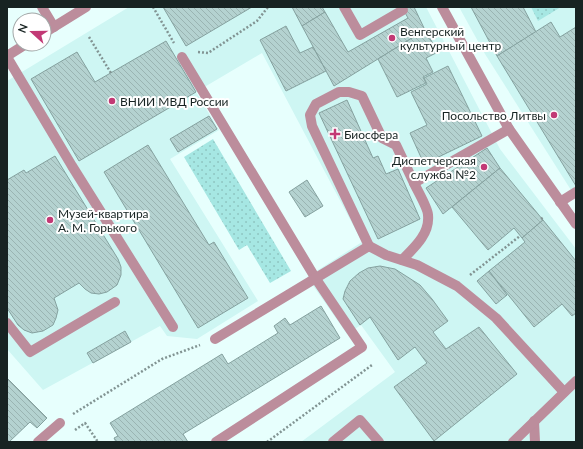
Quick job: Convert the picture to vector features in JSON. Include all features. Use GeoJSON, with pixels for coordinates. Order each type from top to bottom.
{"type":"FeatureCollection","features":[{"type":"Feature","properties":{"kind":"street"},"geometry":{"type":"LineString","coordinates":[[42,7],[54,27],[86,7]]}},
{"type":"Feature","properties":{"kind":"street"},"geometry":{"type":"LineString","coordinates":[[344,7],[360,35],[403,10]]}},
{"type":"Feature","properties":{"kind":"street"},"geometry":{"type":"LineString","coordinates":[[442,7],[508,129],[576,224]]}},
{"type":"Feature","properties":{"kind":"street"},"geometry":{"type":"LineString","coordinates":[[181,54],[316,279],[362,347],[216,442]]}},
{"type":"Feature","properties":{"kind":"street"},"geometry":{"type":"LineString","coordinates":[[7,56],[72,166],[173,328]]}},
{"type":"Feature","properties":{"kind":"street"},"geometry":{"type":"LineString","coordinates":[[402,260],[417,245],[427,229],[428,214],[396,146],[382,138],[362,96],[349,92],[339,92],[316,104],[310,115],[312,126],[369,246],[386,255],[417,265],[456,286],[496,318],[564,392]]}},
{"type":"Feature","properties":{"kind":"street"},"geometry":{"type":"LineString","coordinates":[[414,183],[508,129]]}},
{"type":"Feature","properties":{"kind":"street"},"geometry":{"type":"LineString","coordinates":[[560,202],[576,192]]}},
{"type":"Feature","properties":{"kind":"street"},"geometry":{"type":"LineString","coordinates":[[215,339],[369,246]]}},
{"type":"Feature","properties":{"kind":"street"},"geometry":{"type":"LineString","coordinates":[[7,323],[30,352],[115,302]]}},
{"type":"Feature","properties":{"kind":"street"},"geometry":{"type":"LineString","coordinates":[[513,442],[576,381]]}},
{"type":"Feature","properties":{"kind":"street"},"geometry":{"type":"LineString","coordinates":[[333,442],[360,420],[379,442]]}},
{"type":"Feature","properties":{"kind":"street"},"geometry":{"type":"LineString","coordinates":[[534,421],[535,442]]}},
{"type":"Feature","properties":{"kind":"street"},"geometry":{"type":"LineString","coordinates":[[38,442],[60,423]]}},
{"type":"Feature","properties":{"kind":"path"},"geometry":{"type":"LineString","coordinates":[[153,7],[181,54],[208,52],[257,21],[268,7]]}},
{"type":"Feature","properties":{"kind":"path"},"geometry":{"type":"LineString","coordinates":[[89,37],[111,73]]}},
{"type":"Feature","properties":{"kind":"path"},"geometry":{"type":"LineString","coordinates":[[456,286],[520,236]]}},
{"type":"Feature","properties":{"kind":"path"},"geometry":{"type":"LineString","coordinates":[[60,423],[162,359],[215,339]]}},
{"type":"Feature","properties":{"kind":"path"},"geometry":{"type":"LineString","coordinates":[[267,442],[372,365]]}},
{"type":"Feature","properties":{"kind":"path"},"geometry":{"type":"LineString","coordinates":[[75,431],[85,423],[98,442]]}},
{"type":"Feature","properties":{"kind":"shaded area"},"geometry":{"type":"Polygon","coordinates":[[[129,7],[426,7],[500,149],[576,249],[576,442],[301,442],[395,372],[361,325],[347,334],[307,277],[362,242],[262,53],[196,92],[219,130],[170,159],[258,301],[197,339],[167,336],[160,326],[43,390],[7,349],[7,81],[129,7]]]}},
{"type":"Feature","properties":{"kind":"shaded area"},"geometry":{"type":"Polygon","coordinates":[[[459,7],[576,7],[576,198],[485,54],[459,7]]]}},
{"type":"Feature","properties":{"kind":"shaded area"},"geometry":{"type":"Polygon","coordinates":[[[531,7],[561,7],[538,21],[531,7]]]}},
{"type":"Feature","properties":{"kind":"shaded area"},"geometry":{"type":"Polygon","coordinates":[[[213,139],[291,271],[270,283],[247,245],[239,250],[184,157],[213,139]]]}},
{"type":"Feature","properties":{"kind":"building"},"geometry":{"type":"Polygon","coordinates":[[[163,7],[252,7],[186,46],[163,7]]]}},
{"type":"Feature","properties":{"kind":"building"},"geometry":{"type":"Polygon","coordinates":[[[292,7],[322,7],[325,12],[302,26],[292,7]]]}},
{"type":"Feature","properties":{"kind":"building","name":"Венгерский культурный центр"},"geometry":{"type":"Polygon","coordinates":[[[402,7],[414,7],[425,30],[334,86],[302,26],[325,12],[348,52],[408,18],[402,7]]]}},
{"type":"Feature","properties":{"kind":"building"},"geometry":{"type":"Polygon","coordinates":[[[471,7],[523,7],[536,32],[497,56],[471,7]]]}},
{"type":"Feature","properties":{"kind":"building","name":"Посольство Литвы"},"geometry":{"type":"Polygon","coordinates":[[[551,22],[560,37],[576,27],[576,186],[497,56],[551,22]]]}},
{"type":"Feature","properties":{"kind":"building"},"geometry":{"type":"Polygon","coordinates":[[[286,26],[300,53],[313,47],[326,71],[286,91],[260,40],[286,26]]]}},
{"type":"Feature","properties":{"kind":"building"},"geometry":{"type":"Polygon","coordinates":[[[425,30],[438,52],[426,58],[433,72],[423,77],[426,83],[397,97],[378,59],[425,30]]]}},
{"type":"Feature","properties":{"kind":"building","name":"ВНИИ МВД России"},"geometry":{"type":"Polygon","coordinates":[[[166,41],[196,92],[79,161],[31,79],[77,52],[95,82],[166,41]]]}},
{"type":"Feature","properties":{"kind":"building"},"geometry":{"type":"Polygon","coordinates":[[[448,66],[482,136],[424,164],[410,133],[427,125],[411,92],[427,84],[424,78],[448,66]]]}},
{"type":"Feature","properties":{"kind":"building"},"geometry":{"type":"Polygon","coordinates":[[[347,100],[373,158],[378,156],[386,174],[398,169],[420,219],[378,239],[319,113],[347,100]]]}},
{"type":"Feature","properties":{"kind":"building"},"geometry":{"type":"Polygon","coordinates":[[[209,116],[217,129],[178,152],[170,139],[209,116]]]}},
{"type":"Feature","properties":{"kind":"building"},"geometry":{"type":"Polygon","coordinates":[[[148,145],[209,245],[214,242],[248,298],[198,328],[104,172],[148,145]]]}},
{"type":"Feature","properties":{"kind":"building"},"geometry":{"type":"Polygon","coordinates":[[[487,148],[500,168],[443,214],[426,188],[487,148]]]}},
{"type":"Feature","properties":{"kind":"building","name":"Музей-квартира А. М. Горького"},"geometry":{"type":"Polygon","coordinates":[[[55,156],[118,259],[121,267],[121,275],[117,285],[107,292],[99,294],[91,293],[79,283],[54,298],[58,310],[53,325],[43,331],[32,333],[24,330],[18,325],[7,308],[7,180],[24,170],[26,173],[55,156]]]}},
{"type":"Feature","properties":{"kind":"building"},"geometry":{"type":"Polygon","coordinates":[[[500,168],[543,220],[522,238],[514,228],[488,250],[452,207],[500,168]]]}},
{"type":"Feature","properties":{"kind":"building"},"geometry":{"type":"Polygon","coordinates":[[[307,180],[323,206],[305,217],[289,192],[307,180]]]}},
{"type":"Feature","properties":{"kind":"building"},"geometry":{"type":"Polygon","coordinates":[[[543,220],[576,261],[576,313],[572,316],[562,304],[534,327],[489,271],[525,242],[522,238],[543,220]]]}},
{"type":"Feature","properties":{"kind":"building"},"geometry":{"type":"Polygon","coordinates":[[[380,266],[395,269],[420,285],[432,299],[448,321],[433,332],[446,349],[479,327],[517,374],[434,441],[394,387],[427,363],[415,347],[398,360],[370,317],[360,325],[343,299],[350,281],[359,273],[368,268],[380,266]]]}},
{"type":"Feature","properties":{"kind":"building"},"geometry":{"type":"Polygon","coordinates":[[[489,271],[507,295],[496,304],[477,281],[489,271]]]}},
{"type":"Feature","properties":{"kind":"building"},"geometry":{"type":"Polygon","coordinates":[[[321,306],[340,338],[183,434],[188,442],[116,442],[114,438],[118,436],[110,423],[222,354],[228,364],[278,333],[274,326],[285,318],[290,325],[321,306]]]}},
{"type":"Feature","properties":{"kind":"building"},"geometry":{"type":"Polygon","coordinates":[[[125,331],[131,342],[93,363],[87,353],[125,331]]]}},
{"type":"Feature","properties":{"kind":"building"},"geometry":{"type":"Polygon","coordinates":[[[7,378],[47,418],[37,428],[30,422],[9,442],[7,442],[7,378]]]}},
{"type":"Feature","properties":{"kind":"place","name":"Венгерский культурный центр"},"geometry":{"type":"Point","coordinates":[392,38]}},
{"type":"Feature","properties":{"kind":"place","name":"ВНИИ МВД России"},"geometry":{"type":"Point","coordinates":[112,101]}},
{"type":"Feature","properties":{"kind":"place","name":"Посольство Литвы"},"geometry":{"type":"Point","coordinates":[554,115]}},
{"type":"Feature","properties":{"kind":"place","name":"Биосфера"},"geometry":{"type":"Point","coordinates":[335,134]}},
{"type":"Feature","properties":{"kind":"place","name":"Диспетчерская служба №2"},"geometry":{"type":"Point","coordinates":[484,167]}},
{"type":"Feature","properties":{"kind":"place","name":"Музей-квартира А. М. Горького"},"geometry":{"type":"Point","coordinates":[50,220]}}]}
